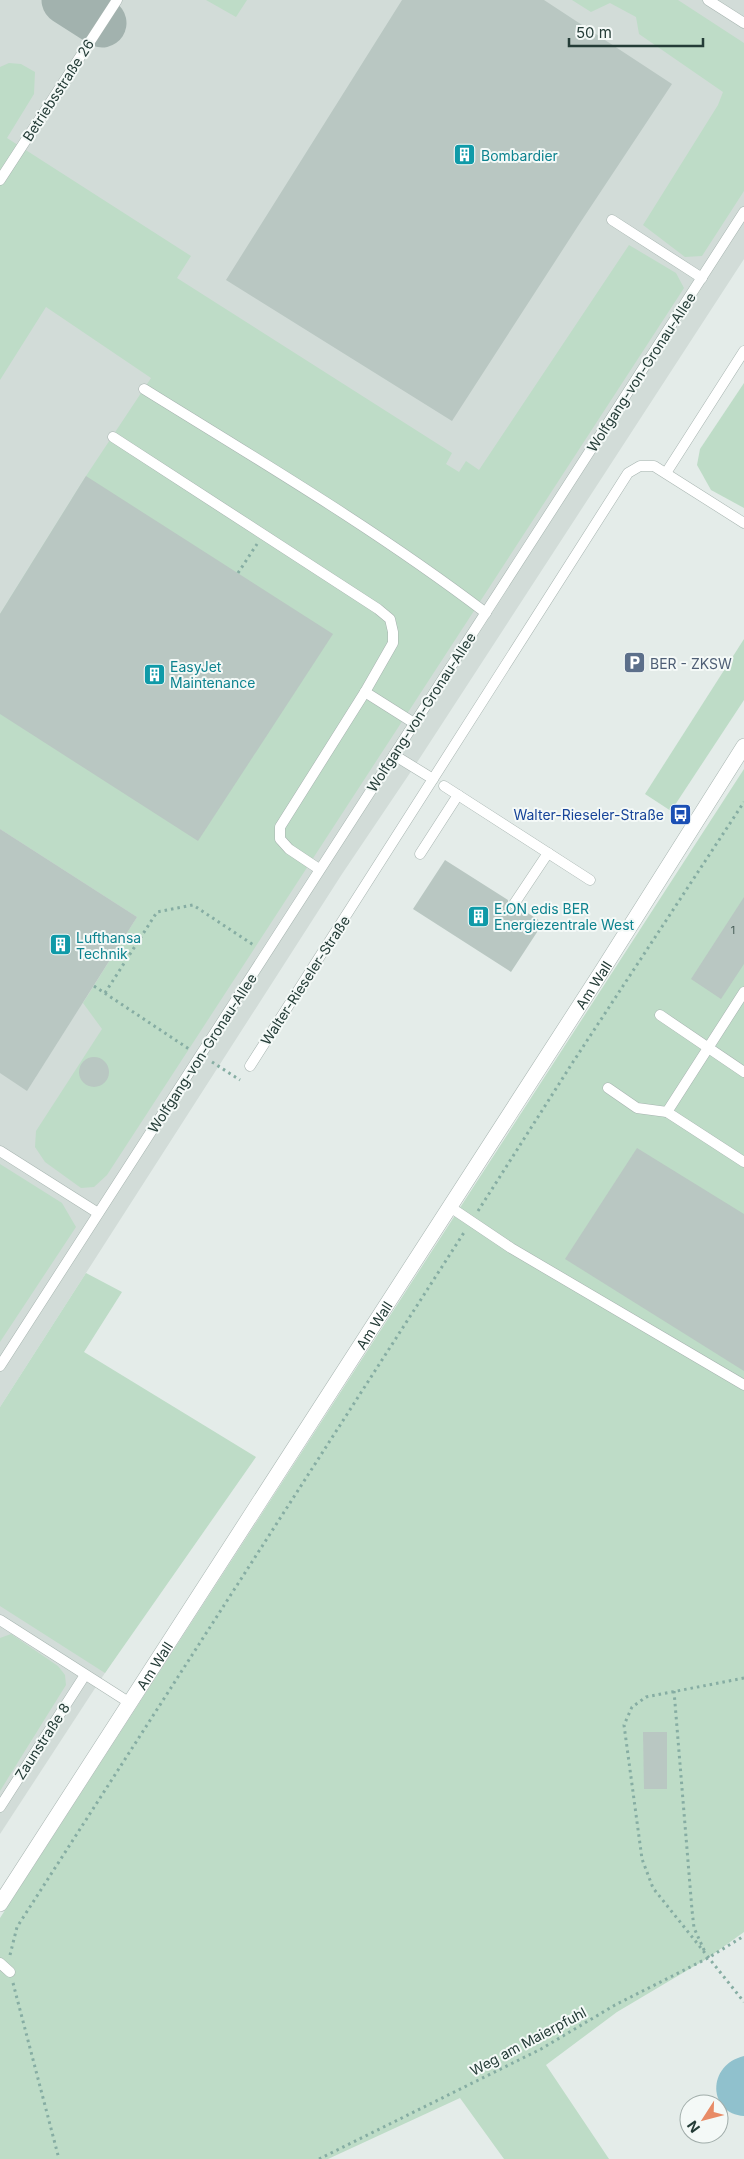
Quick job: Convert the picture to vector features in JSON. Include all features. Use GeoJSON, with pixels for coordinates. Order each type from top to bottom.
{"type":"FeatureCollection","features":[{"type":"Feature","properties":{"kind":"street","name":"Am Wall"},"geometry":{"type":"LineString","coordinates":[[0,1904],[450,1207],[744,746]]}},
{"type":"Feature","properties":{"kind":"lane","name":"Betriebsstraße 26"},"geometry":{"type":"LineString","coordinates":[[0,180],[117,0]]}},
{"type":"Feature","properties":{"kind":"lane"},"geometry":{"type":"LineString","coordinates":[[708,0],[744,23]]}},
{"type":"Feature","properties":{"kind":"lane","name":"Wolfgang-von-Gronau-Allee"},"geometry":{"type":"LineString","coordinates":[[0,1366],[744,212]]}},
{"type":"Feature","properties":{"kind":"lane"},"geometry":{"type":"LineString","coordinates":[[612,220],[702,278]]}},
{"type":"Feature","properties":{"kind":"lane"},"geometry":{"type":"LineString","coordinates":[[666,472],[744,351]]}},
{"type":"Feature","properties":{"kind":"lane"},"geometry":{"type":"LineString","coordinates":[[144,389],[330,504],[421,564],[486,613]]}},
{"type":"Feature","properties":{"kind":"lane"},"geometry":{"type":"LineString","coordinates":[[113,438],[378,609],[390,620],[393,644],[280,827],[280,839],[289,849],[319,869]]}},
{"type":"Feature","properties":{"kind":"lane","name":"Walter-Rieseler-Straße"},"geometry":{"type":"LineString","coordinates":[[250,1066],[628,474],[640,466],[654,466],[744,522]]}},
{"type":"Feature","properties":{"kind":"lane"},"geometry":{"type":"LineString","coordinates":[[365,692],[414,723]]}},
{"type":"Feature","properties":{"kind":"lane"},"geometry":{"type":"LineString","coordinates":[[394,755],[433,779]]}},
{"type":"Feature","properties":{"kind":"lane"},"geometry":{"type":"LineString","coordinates":[[444,786],[590,880]]}},
{"type":"Feature","properties":{"kind":"lane"},"geometry":{"type":"LineString","coordinates":[[420,854],[458,795]]}},
{"type":"Feature","properties":{"kind":"lane"},"geometry":{"type":"LineString","coordinates":[[514,904],[548,853]]}},
{"type":"Feature","properties":{"kind":"lane"},"geometry":{"type":"LineString","coordinates":[[667,1112],[744,992]]}},
{"type":"Feature","properties":{"kind":"lane"},"geometry":{"type":"LineString","coordinates":[[660,1015],[744,1072]]}},
{"type":"Feature","properties":{"kind":"lane"},"geometry":{"type":"LineString","coordinates":[[608,1088],[637,1108],[667,1112],[744,1162]]}},
{"type":"Feature","properties":{"kind":"lane"},"geometry":{"type":"LineString","coordinates":[[0,1151],[98,1214]]}},
{"type":"Feature","properties":{"kind":"lane"},"geometry":{"type":"LineString","coordinates":[[450,1207],[511,1248],[744,1385]]}},
{"type":"Feature","properties":{"kind":"lane"},"geometry":{"type":"LineString","coordinates":[[0,1620],[130,1702]]}},
{"type":"Feature","properties":{"kind":"lane","name":"Zaunstraße 8"},"geometry":{"type":"LineString","coordinates":[[0,1807],[85,1675]]}},
{"type":"Feature","properties":{"kind":"lane"},"geometry":{"type":"LineString","coordinates":[[0,1963],[10,1972]]}},
{"type":"Feature","properties":{"kind":"path"},"geometry":{"type":"LineString","coordinates":[[238,573],[262,535]]}},
{"type":"Feature","properties":{"kind":"path"},"geometry":{"type":"LineString","coordinates":[[59,2159],[10,1972],[11,1947],[17,1927],[568,1070],[744,802]]}},
{"type":"Feature","properties":{"kind":"path"},"geometry":{"type":"LineString","coordinates":[[105,993],[157,912],[193,905],[266,953]]}},
{"type":"Feature","properties":{"kind":"path"},"geometry":{"type":"LineString","coordinates":[[94,986],[240,1080]]}},
{"type":"Feature","properties":{"kind":"path"},"geometry":{"type":"LineString","coordinates":[[744,1678],[646,1697],[632,1707],[624,1725],[642,1859],[653,1888],[744,2002]]}},
{"type":"Feature","properties":{"kind":"path"},"geometry":{"type":"LineString","coordinates":[[674,1691],[694,1928],[708,1958]]}},
{"type":"Feature","properties":{"kind":"path","name":"Weg am Maierpfuhl"},"geometry":{"type":"LineString","coordinates":[[318,2159],[541,2049],[615,2005],[708,1958],[744,1936]]}},
{"type":"Feature","properties":{"kind":"shaded area"},"geometry":{"type":"Polygon","coordinates":[[[0,0],[744,0],[744,259],[414,767],[342,874],[0,1407],[0,0]]]}},
{"type":"Feature","properties":{"kind":"shaded area"},"geometry":{"type":"Polygon","coordinates":[[[0,1580],[116,1656],[0,1834],[0,1580]]]}},
{"type":"Feature","properties":{"kind":"green space"},"geometry":{"type":"Polygon","coordinates":[[[206,0],[247,0],[236,17],[206,0]]]}},
{"type":"Feature","properties":{"kind":"green space"},"geometry":{"type":"Polygon","coordinates":[[[572,0],[678,0],[744,43],[744,191],[702,256],[685,257],[643,225],[718,105],[723,92],[639,34],[636,17],[610,3],[591,12],[572,0]]]}},
{"type":"Feature","properties":{"kind":"green space"},"geometry":{"type":"Polygon","coordinates":[[[9,63],[21,64],[35,72],[34,94],[7,138],[191,256],[177,278],[452,453],[446,464],[459,472],[466,461],[479,470],[629,245],[676,273],[684,288],[107,1175],[94,1187],[81,1188],[45,1162],[35,1147],[36,1131],[102,1029],[83,1003],[137,917],[0,829],[0,614],[86,476],[151,378],[46,307],[0,380],[0,67],[9,63]]]}},
{"type":"Feature","properties":{"kind":"green space"},"geometry":{"type":"Polygon","coordinates":[[[744,383],[744,508],[711,490],[697,465],[700,449],[744,383]]]}},
{"type":"Feature","properties":{"kind":"green space"},"geometry":{"type":"Polygon","coordinates":[[[744,639],[744,700],[671,811],[645,794],[744,639]]]}},
{"type":"Feature","properties":{"kind":"green space"},"geometry":{"type":"Polygon","coordinates":[[[744,769],[744,1932],[708,1958],[617,2012],[546,2065],[609,2159],[504,2159],[460,2098],[328,2159],[0,2159],[0,1918],[744,769]]]}},
{"type":"Feature","properties":{"kind":"green space"},"geometry":{"type":"Polygon","coordinates":[[[0,1164],[62,1203],[76,1227],[0,1342],[0,1164]]]}},
{"type":"Feature","properties":{"kind":"green space"},"geometry":{"type":"Polygon","coordinates":[[[86,1273],[122,1292],[84,1352],[256,1457],[105,1673],[0,1606],[0,1407],[86,1273]]]}},
{"type":"Feature","properties":{"kind":"green space"},"geometry":{"type":"Polygon","coordinates":[[[11,1634],[58,1666],[65,1675],[66,1685],[0,1791],[0,1638],[11,1634]]]}},
{"type":"Feature","properties":{"kind":"water"},"geometry":{"type":"Polygon","coordinates":[[[744,2056],[744,2116],[729,2111],[729,2094],[717,2094],[718,2078],[723,2069],[732,2061],[744,2056]]]}},
{"type":"Feature","properties":{"kind":"building","name":"Bombardier"},"geometry":{"type":"Polygon","coordinates":[[[402,0],[544,0],[672,84],[452,421],[226,280],[402,0]]]}},
{"type":"Feature","properties":{"kind":"building","name":"EasyJet Maintenance"},"geometry":{"type":"Polygon","coordinates":[[[86,476],[333,634],[198,841],[0,714],[0,614],[86,476]]]}},
{"type":"Feature","properties":{"kind":"building","name":"Lufthansa Technik"},"geometry":{"type":"Polygon","coordinates":[[[0,829],[137,917],[27,1091],[0,1073],[0,829]]]}},
{"type":"Feature","properties":{"kind":"building","name":"E.ON edis BER Energiezentrale West"},"geometry":{"type":"Polygon","coordinates":[[[445,860],[508,900],[508,907],[511,910],[520,908],[543,923],[511,972],[413,909],[445,860]]]}},
{"type":"Feature","properties":{"kind":"building"},"geometry":{"type":"Polygon","coordinates":[[[744,897],[744,964],[721,999],[691,979],[744,897]]]}},
{"type":"Feature","properties":{"kind":"building"},"geometry":{"type":"Polygon","coordinates":[[[94,1057],[105,1061],[109,1072],[105,1083],[94,1087],[83,1083],[79,1072],[83,1061],[94,1057]]]}},
{"type":"Feature","properties":{"kind":"building"},"geometry":{"type":"Polygon","coordinates":[[[637,1148],[744,1214],[744,1371],[565,1259],[637,1148]]]}},
{"type":"Feature","properties":{"kind":"building"},"geometry":{"type":"Polygon","coordinates":[[[643,1732],[667,1732],[667,1789],[644,1789],[643,1732]]]}},
{"type":"Feature","properties":{"kind":"taxiway"},"geometry":{"type":"LineString","coordinates":[[66,0],[102,23]]}},
{"type":"Feature","properties":{"kind":"place","name":"Bombardier"},"geometry":{"type":"Point","coordinates":[465,155]}},
{"type":"Feature","properties":{"kind":"place","name":"BER - ZKSW"},"geometry":{"type":"Point","coordinates":[634,663]}},
{"type":"Feature","properties":{"kind":"place","name":"EasyJet Maintenance"},"geometry":{"type":"Point","coordinates":[154,674]}},
{"type":"Feature","properties":{"kind":"place","name":"Walter-Rieseler-Straße"},"geometry":{"type":"Point","coordinates":[680,814]}},
{"type":"Feature","properties":{"kind":"place","name":"E.ON edis BER Energiezentrale West"},"geometry":{"type":"Point","coordinates":[478,916]}},
{"type":"Feature","properties":{"kind":"place","name":"Lufthansa Technik"},"geometry":{"type":"Point","coordinates":[60,945]}}]}
